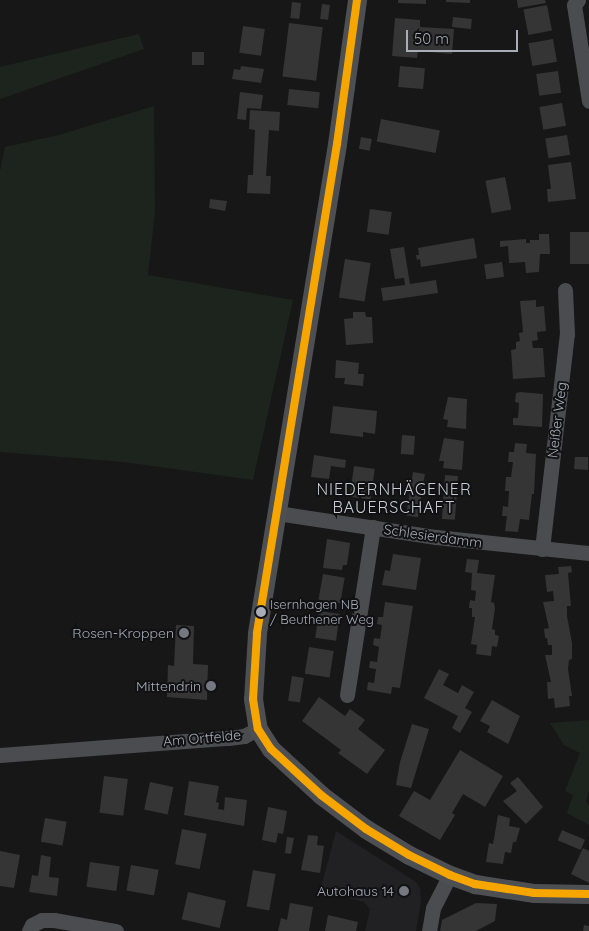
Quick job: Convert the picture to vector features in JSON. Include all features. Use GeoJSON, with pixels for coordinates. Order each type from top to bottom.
{"type":"FeatureCollection","features":[{"type":"Feature","properties":{"kind":"main road"},"geometry":{"type":"LineString","coordinates":[[258,729],[253,699],[253,667],[337,144],[357,0]]}},
{"type":"Feature","properties":{"kind":"main road","name":"Am Ortfelde"},"geometry":{"type":"LineString","coordinates":[[258,729],[271,749],[321,795],[366,829],[409,855],[450,875],[504,890],[571,895],[589,894]]}},
{"type":"Feature","properties":{"kind":"street"},"geometry":{"type":"LineString","coordinates":[[578,0],[574,5],[589,101]]}},
{"type":"Feature","properties":{"kind":"street","name":"Neißer Weg"},"geometry":{"type":"LineString","coordinates":[[542,549],[567,334],[565,290]]}},
{"type":"Feature","properties":{"kind":"street","name":"Schlesierdamm"},"geometry":{"type":"LineString","coordinates":[[277,512],[372,527],[542,549],[589,553]]}},
{"type":"Feature","properties":{"kind":"street"},"geometry":{"type":"LineString","coordinates":[[347,695],[372,527]]}},
{"type":"Feature","properties":{"kind":"street","name":"Am Ortfelde"},"geometry":{"type":"LineString","coordinates":[[0,755],[228,738],[244,736],[258,729]]}},
{"type":"Feature","properties":{"kind":"street"},"geometry":{"type":"LineString","coordinates":[[429,931],[433,908],[450,875]]}},
{"type":"Feature","properties":{"kind":"street"},"geometry":{"type":"LineString","coordinates":[[29,931],[32,925],[42,920],[54,920],[116,931]]}},
{"type":"Feature","properties":{"kind":"shaded area"},"geometry":{"type":"Polygon","coordinates":[[[139,34],[144,49],[0,99],[0,67],[139,34]]]}},
{"type":"Feature","properties":{"kind":"shaded area"},"geometry":{"type":"Polygon","coordinates":[[[154,106],[155,212],[148,275],[293,300],[253,480],[124,462],[0,452],[0,171],[5,147],[59,135],[154,106]]]}},
{"type":"Feature","properties":{"kind":"shaded area"},"geometry":{"type":"Polygon","coordinates":[[[589,720],[589,791],[586,801],[589,806],[589,825],[567,813],[573,795],[565,791],[580,753],[564,745],[550,723],[589,720]]]}},
{"type":"Feature","properties":{"kind":"shaded area","name":"Autohaus 14"},"geometry":{"type":"Polygon","coordinates":[[[336,831],[416,882],[420,888],[421,902],[416,931],[365,931],[370,909],[364,902],[320,891],[336,831]]]}},
{"type":"Feature","properties":{"kind":"building"},"geometry":{"type":"Polygon","coordinates":[[[398,0],[426,0],[426,4],[398,3],[398,0]]]}},
{"type":"Feature","properties":{"kind":"building"},"geometry":{"type":"Polygon","coordinates":[[[446,0],[470,0],[470,3],[446,2],[446,0]]]}},
{"type":"Feature","properties":{"kind":"building"},"geometry":{"type":"Polygon","coordinates":[[[517,0],[545,0],[546,3],[518,8],[517,0]]]}},
{"type":"Feature","properties":{"kind":"building"},"geometry":{"type":"Polygon","coordinates":[[[292,2],[301,3],[299,19],[290,18],[292,2]]]}},
{"type":"Feature","properties":{"kind":"building"},"geometry":{"type":"Polygon","coordinates":[[[322,4],[330,5],[328,20],[320,19],[322,4]]]}},
{"type":"Feature","properties":{"kind":"building"},"geometry":{"type":"Polygon","coordinates":[[[547,5],[552,31],[528,35],[523,10],[547,5]]]}},
{"type":"Feature","properties":{"kind":"building"},"geometry":{"type":"Polygon","coordinates":[[[453,17],[472,19],[471,29],[452,27],[453,17]]]}},
{"type":"Feature","properties":{"kind":"building"},"geometry":{"type":"Polygon","coordinates":[[[395,18],[420,20],[420,27],[454,29],[452,54],[418,51],[417,58],[392,56],[395,18]]]}},
{"type":"Feature","properties":{"kind":"building"},"geometry":{"type":"Polygon","coordinates":[[[289,23],[323,27],[316,81],[282,77],[289,23]]]}},
{"type":"Feature","properties":{"kind":"building"},"geometry":{"type":"Polygon","coordinates":[[[243,26],[265,29],[261,56],[239,53],[243,26]]]}},
{"type":"Feature","properties":{"kind":"building"},"geometry":{"type":"Polygon","coordinates":[[[553,39],[557,62],[532,66],[528,43],[553,39]]]}},
{"type":"Feature","properties":{"kind":"building"},"geometry":{"type":"Polygon","coordinates":[[[192,52],[204,52],[204,65],[192,65],[192,52]]]}},
{"type":"Feature","properties":{"kind":"building"},"geometry":{"type":"Polygon","coordinates":[[[241,66],[264,69],[261,83],[232,79],[234,69],[240,70],[241,66]]]}},
{"type":"Feature","properties":{"kind":"building"},"geometry":{"type":"Polygon","coordinates":[[[400,66],[425,68],[423,89],[398,87],[400,66]]]}},
{"type":"Feature","properties":{"kind":"building"},"geometry":{"type":"Polygon","coordinates":[[[558,71],[561,93],[539,96],[536,74],[558,71]]]}},
{"type":"Feature","properties":{"kind":"building"},"geometry":{"type":"Polygon","coordinates":[[[289,89],[320,92],[318,108],[287,105],[289,89]]]}},
{"type":"Feature","properties":{"kind":"building"},"geometry":{"type":"Polygon","coordinates":[[[240,92],[263,95],[261,109],[247,108],[246,120],[237,119],[240,92]]]}},
{"type":"Feature","properties":{"kind":"building"},"geometry":{"type":"Polygon","coordinates":[[[562,103],[566,126],[543,130],[539,107],[562,103]]]}},
{"type":"Feature","properties":{"kind":"building"},"geometry":{"type":"Polygon","coordinates":[[[250,110],[280,112],[279,131],[269,130],[266,176],[271,176],[270,194],[247,193],[248,175],[253,175],[255,130],[249,129],[250,110]]]}},
{"type":"Feature","properties":{"kind":"building"},"geometry":{"type":"Polygon","coordinates":[[[381,119],[440,130],[436,153],[377,142],[381,119]]]}},
{"type":"Feature","properties":{"kind":"building"},"geometry":{"type":"Polygon","coordinates":[[[567,135],[570,155],[548,158],[545,138],[567,135]]]}},
{"type":"Feature","properties":{"kind":"building"},"geometry":{"type":"Polygon","coordinates":[[[361,137],[372,139],[370,151],[359,149],[361,137]]]}},
{"type":"Feature","properties":{"kind":"building"},"geometry":{"type":"Polygon","coordinates":[[[571,162],[576,199],[548,202],[547,189],[551,189],[548,165],[571,162]]]}},
{"type":"Feature","properties":{"kind":"building"},"geometry":{"type":"Polygon","coordinates":[[[505,177],[511,209],[492,213],[485,181],[505,177]]]}},
{"type":"Feature","properties":{"kind":"building"},"geometry":{"type":"Polygon","coordinates":[[[210,199],[227,201],[225,211],[209,208],[210,199]]]}},
{"type":"Feature","properties":{"kind":"building"},"geometry":{"type":"Polygon","coordinates":[[[370,209],[392,212],[389,235],[367,232],[370,209]]]}},
{"type":"Feature","properties":{"kind":"building"},"geometry":{"type":"Polygon","coordinates":[[[570,232],[589,232],[589,264],[570,264],[570,232]]]}},
{"type":"Feature","properties":{"kind":"building"},"geometry":{"type":"Polygon","coordinates":[[[539,234],[549,234],[550,254],[540,254],[539,272],[526,273],[525,262],[509,263],[508,246],[500,247],[500,241],[526,239],[526,243],[530,243],[530,240],[539,240],[539,234]]]}},
{"type":"Feature","properties":{"kind":"building"},"geometry":{"type":"Polygon","coordinates":[[[474,238],[477,258],[421,267],[420,259],[417,260],[416,255],[419,255],[418,248],[474,238]]]}},
{"type":"Feature","properties":{"kind":"building"},"geometry":{"type":"Polygon","coordinates":[[[404,247],[410,284],[436,280],[438,293],[383,301],[381,288],[405,285],[404,278],[395,279],[390,249],[404,247]]]}},
{"type":"Feature","properties":{"kind":"building"},"geometry":{"type":"Polygon","coordinates":[[[345,259],[371,263],[365,302],[339,298],[345,259]]]}},
{"type":"Feature","properties":{"kind":"building"},"geometry":{"type":"Polygon","coordinates":[[[502,262],[504,277],[486,279],[484,265],[502,262]]]}},
{"type":"Feature","properties":{"kind":"building"},"geometry":{"type":"Polygon","coordinates":[[[536,300],[536,307],[544,306],[546,331],[537,332],[538,340],[532,341],[533,348],[543,348],[545,377],[513,379],[511,350],[516,349],[516,342],[520,341],[519,333],[523,332],[520,301],[536,300]]]}},
{"type":"Feature","properties":{"kind":"building"},"geometry":{"type":"Polygon","coordinates":[[[353,312],[365,312],[366,317],[372,317],[373,343],[346,345],[344,319],[353,318],[353,312]]]}},
{"type":"Feature","properties":{"kind":"building"},"geometry":{"type":"Polygon","coordinates":[[[336,360],[359,363],[358,374],[364,374],[363,386],[344,384],[345,378],[335,378],[336,360]]]}},
{"type":"Feature","properties":{"kind":"building"},"geometry":{"type":"Polygon","coordinates":[[[516,393],[543,394],[542,427],[513,425],[513,418],[518,418],[519,403],[515,402],[516,393]]]}},
{"type":"Feature","properties":{"kind":"building"},"geometry":{"type":"Polygon","coordinates":[[[448,397],[467,399],[466,429],[447,427],[448,420],[443,419],[448,397]]]}},
{"type":"Feature","properties":{"kind":"building"},"geometry":{"type":"Polygon","coordinates":[[[333,406],[377,411],[375,434],[363,432],[363,437],[330,433],[333,406]]]}},
{"type":"Feature","properties":{"kind":"building"},"geometry":{"type":"Polygon","coordinates":[[[402,435],[415,436],[414,455],[401,454],[402,435]]]}},
{"type":"Feature","properties":{"kind":"building"},"geometry":{"type":"Polygon","coordinates":[[[444,438],[464,441],[462,470],[443,468],[444,461],[439,461],[444,438]]]}},
{"type":"Feature","properties":{"kind":"building"},"geometry":{"type":"Polygon","coordinates":[[[515,443],[527,444],[526,453],[536,454],[534,494],[532,494],[529,520],[520,519],[518,532],[505,531],[507,516],[502,516],[503,506],[508,507],[509,491],[505,491],[506,477],[511,477],[513,462],[508,462],[509,452],[514,452],[515,443]]]}},
{"type":"Feature","properties":{"kind":"building"},"geometry":{"type":"Polygon","coordinates":[[[314,455],[346,460],[345,468],[331,466],[329,479],[311,477],[314,455]]]}},
{"type":"Feature","properties":{"kind":"building"},"geometry":{"type":"Polygon","coordinates":[[[575,457],[588,457],[588,470],[574,469],[575,457]]]}},
{"type":"Feature","properties":{"kind":"building"},"geometry":{"type":"Polygon","coordinates":[[[354,466],[375,469],[370,500],[350,497],[354,466]]]}},
{"type":"Feature","properties":{"kind":"building"},"geometry":{"type":"Polygon","coordinates":[[[413,472],[425,474],[418,517],[406,515],[413,472]]]}},
{"type":"Feature","properties":{"kind":"building"},"geometry":{"type":"Polygon","coordinates":[[[445,475],[458,476],[455,520],[442,519],[445,475]]]}},
{"type":"Feature","properties":{"kind":"building"},"geometry":{"type":"Polygon","coordinates":[[[327,539],[350,543],[347,565],[343,565],[342,570],[323,568],[327,539]]]}},
{"type":"Feature","properties":{"kind":"building"},"geometry":{"type":"Polygon","coordinates":[[[393,554],[421,558],[416,590],[382,585],[385,570],[390,571],[393,554]]]}},
{"type":"Feature","properties":{"kind":"building"},"geometry":{"type":"Polygon","coordinates":[[[467,559],[479,560],[477,573],[495,575],[491,602],[494,603],[495,608],[492,629],[495,630],[495,635],[499,636],[497,647],[492,646],[491,656],[476,654],[477,645],[471,644],[475,617],[472,617],[472,608],[469,608],[470,600],[475,601],[476,591],[471,590],[472,573],[465,572],[467,559]]]}},
{"type":"Feature","properties":{"kind":"building"},"geometry":{"type":"Polygon","coordinates":[[[571,566],[572,572],[568,573],[571,606],[567,606],[567,616],[572,643],[572,659],[569,660],[568,669],[572,696],[569,696],[570,706],[555,708],[554,698],[548,699],[547,682],[551,682],[545,655],[552,655],[552,645],[548,645],[547,638],[545,638],[544,629],[549,628],[543,602],[554,601],[553,591],[547,592],[545,575],[559,574],[558,567],[571,566]]]}},
{"type":"Feature","properties":{"kind":"building"},"geometry":{"type":"Polygon","coordinates":[[[323,574],[345,578],[340,603],[318,600],[323,574]]]}},
{"type":"Feature","properties":{"kind":"building"},"geometry":{"type":"Polygon","coordinates":[[[385,602],[413,606],[400,688],[392,687],[391,694],[367,690],[368,682],[374,683],[376,669],[369,668],[370,661],[377,662],[379,647],[373,645],[374,638],[380,639],[382,625],[377,624],[378,617],[383,617],[385,602]]]}},
{"type":"Feature","properties":{"kind":"building"},"geometry":{"type":"Polygon","coordinates":[[[319,611],[340,614],[336,641],[315,638],[319,611]]]}},
{"type":"Feature","properties":{"kind":"building"},"geometry":{"type":"Polygon","coordinates":[[[176,625],[194,626],[193,664],[208,665],[207,700],[167,697],[168,665],[174,666],[176,625]]]}},
{"type":"Feature","properties":{"kind":"building"},"geometry":{"type":"Polygon","coordinates":[[[309,647],[334,651],[329,678],[305,674],[309,647]]]}},
{"type":"Feature","properties":{"kind":"building"},"geometry":{"type":"Polygon","coordinates":[[[439,669],[449,674],[443,685],[458,693],[462,685],[474,692],[465,708],[472,712],[460,733],[452,728],[458,716],[424,698],[439,669]]]}},
{"type":"Feature","properties":{"kind":"building"},"geometry":{"type":"Polygon","coordinates":[[[292,676],[304,678],[300,703],[288,701],[292,676]]]}},
{"type":"Feature","properties":{"kind":"building"},"geometry":{"type":"Polygon","coordinates":[[[319,697],[345,716],[350,709],[365,720],[358,729],[385,750],[367,774],[338,753],[341,750],[302,721],[319,697]]]}},
{"type":"Feature","properties":{"kind":"building"},"geometry":{"type":"Polygon","coordinates":[[[492,700],[520,716],[508,744],[487,732],[490,726],[480,721],[492,700]]]}},
{"type":"Feature","properties":{"kind":"building"},"geometry":{"type":"Polygon","coordinates":[[[412,724],[429,729],[411,788],[396,785],[400,762],[412,724]]]}},
{"type":"Feature","properties":{"kind":"building"},"geometry":{"type":"Polygon","coordinates":[[[460,750],[503,776],[485,807],[463,794],[452,813],[455,815],[440,840],[399,816],[414,791],[430,800],[460,750]]]}},
{"type":"Feature","properties":{"kind":"building"},"geometry":{"type":"Polygon","coordinates":[[[104,776],[128,779],[123,816],[99,813],[104,776]]]}},
{"type":"Feature","properties":{"kind":"building"},"geometry":{"type":"Polygon","coordinates":[[[518,777],[543,807],[526,824],[503,801],[517,791],[510,783],[518,777]]]}},
{"type":"Feature","properties":{"kind":"building"},"geometry":{"type":"Polygon","coordinates":[[[189,781],[219,786],[216,802],[219,803],[218,809],[224,810],[225,797],[247,800],[244,826],[184,815],[189,781]]]}},
{"type":"Feature","properties":{"kind":"building"},"geometry":{"type":"Polygon","coordinates":[[[150,782],[173,787],[168,814],[144,809],[150,782]]]}},
{"type":"Feature","properties":{"kind":"building"},"geometry":{"type":"Polygon","coordinates":[[[268,807],[287,811],[283,834],[278,833],[276,843],[262,840],[268,807]]]}},
{"type":"Feature","properties":{"kind":"building"},"geometry":{"type":"Polygon","coordinates":[[[498,815],[510,818],[509,826],[520,828],[516,842],[513,842],[511,853],[505,852],[503,864],[486,862],[489,843],[493,844],[498,815]]]}},
{"type":"Feature","properties":{"kind":"building"},"geometry":{"type":"Polygon","coordinates":[[[45,818],[67,822],[62,845],[41,842],[45,818]]]}},
{"type":"Feature","properties":{"kind":"building"},"geometry":{"type":"Polygon","coordinates":[[[182,829],[207,834],[200,869],[175,864],[182,829]]]}},
{"type":"Feature","properties":{"kind":"building"},"geometry":{"type":"Polygon","coordinates":[[[562,830],[585,840],[581,850],[558,840],[562,830]]]}},
{"type":"Feature","properties":{"kind":"building"},"geometry":{"type":"Polygon","coordinates":[[[308,835],[318,836],[317,845],[324,846],[320,873],[301,870],[308,835]]]}},
{"type":"Feature","properties":{"kind":"building"},"geometry":{"type":"Polygon","coordinates":[[[287,837],[294,838],[291,854],[285,853],[287,837]]]}},
{"type":"Feature","properties":{"kind":"building"},"geometry":{"type":"Polygon","coordinates":[[[583,848],[589,851],[589,883],[571,874],[583,848]]]}},
{"type":"Feature","properties":{"kind":"building"},"geometry":{"type":"Polygon","coordinates":[[[0,851],[20,855],[14,888],[0,886],[0,851]]]}},
{"type":"Feature","properties":{"kind":"building"},"geometry":{"type":"Polygon","coordinates":[[[41,855],[51,857],[49,877],[59,878],[57,896],[29,892],[32,875],[38,876],[41,855]]]}},
{"type":"Feature","properties":{"kind":"building"},"geometry":{"type":"Polygon","coordinates":[[[90,862],[120,866],[116,891],[87,887],[90,862]]]}},
{"type":"Feature","properties":{"kind":"building"},"geometry":{"type":"Polygon","coordinates":[[[131,865],[159,870],[154,895],[126,891],[131,865]]]}},
{"type":"Feature","properties":{"kind":"building"},"geometry":{"type":"Polygon","coordinates":[[[253,870],[276,874],[269,910],[247,906],[253,870]]]}},
{"type":"Feature","properties":{"kind":"building"},"geometry":{"type":"Polygon","coordinates":[[[188,892],[226,901],[220,928],[182,919],[188,892]]]}},
{"type":"Feature","properties":{"kind":"building"},"geometry":{"type":"Polygon","coordinates":[[[290,903],[313,907],[309,931],[278,931],[281,918],[287,920],[290,903]]]}},
{"type":"Feature","properties":{"kind":"building"},"geometry":{"type":"Polygon","coordinates":[[[476,903],[497,904],[495,921],[476,931],[440,931],[442,920],[476,903]]]}},
{"type":"Feature","properties":{"kind":"building"},"geometry":{"type":"Polygon","coordinates":[[[328,915],[358,922],[356,931],[325,931],[328,915]]]}},
{"type":"Feature","properties":{"kind":"building"},"geometry":{"type":"Polygon","coordinates":[[[584,925],[589,926],[589,931],[583,931],[584,925]]]}},
{"type":"Feature","properties":{"kind":"transit line"},"geometry":{"type":"LineString","coordinates":[[357,0],[337,144],[257,634],[253,699],[258,729],[271,749],[321,795],[366,829],[409,855],[450,875],[475,884],[534,893],[589,894]]}},
{"type":"Feature","properties":{"kind":"place","name":"Isernhagen NB / Beuthener Weg"},"geometry":{"type":"Point","coordinates":[261,612]}},
{"type":"Feature","properties":{"kind":"place","name":"Rosen-Kroppen"},"geometry":{"type":"Point","coordinates":[184,633]}},
{"type":"Feature","properties":{"kind":"place","name":"Mittendrin"},"geometry":{"type":"Point","coordinates":[211,686]}},
{"type":"Feature","properties":{"kind":"place","name":"Autohaus 14"},"geometry":{"type":"Point","coordinates":[404,891]}},
{"type":"Feature","properties":{"kind":"district","name":"NIEDERNHÄGENER BAUERSCHAFT"},"geometry":{"type":"Point","coordinates":[394,498]}}]}
